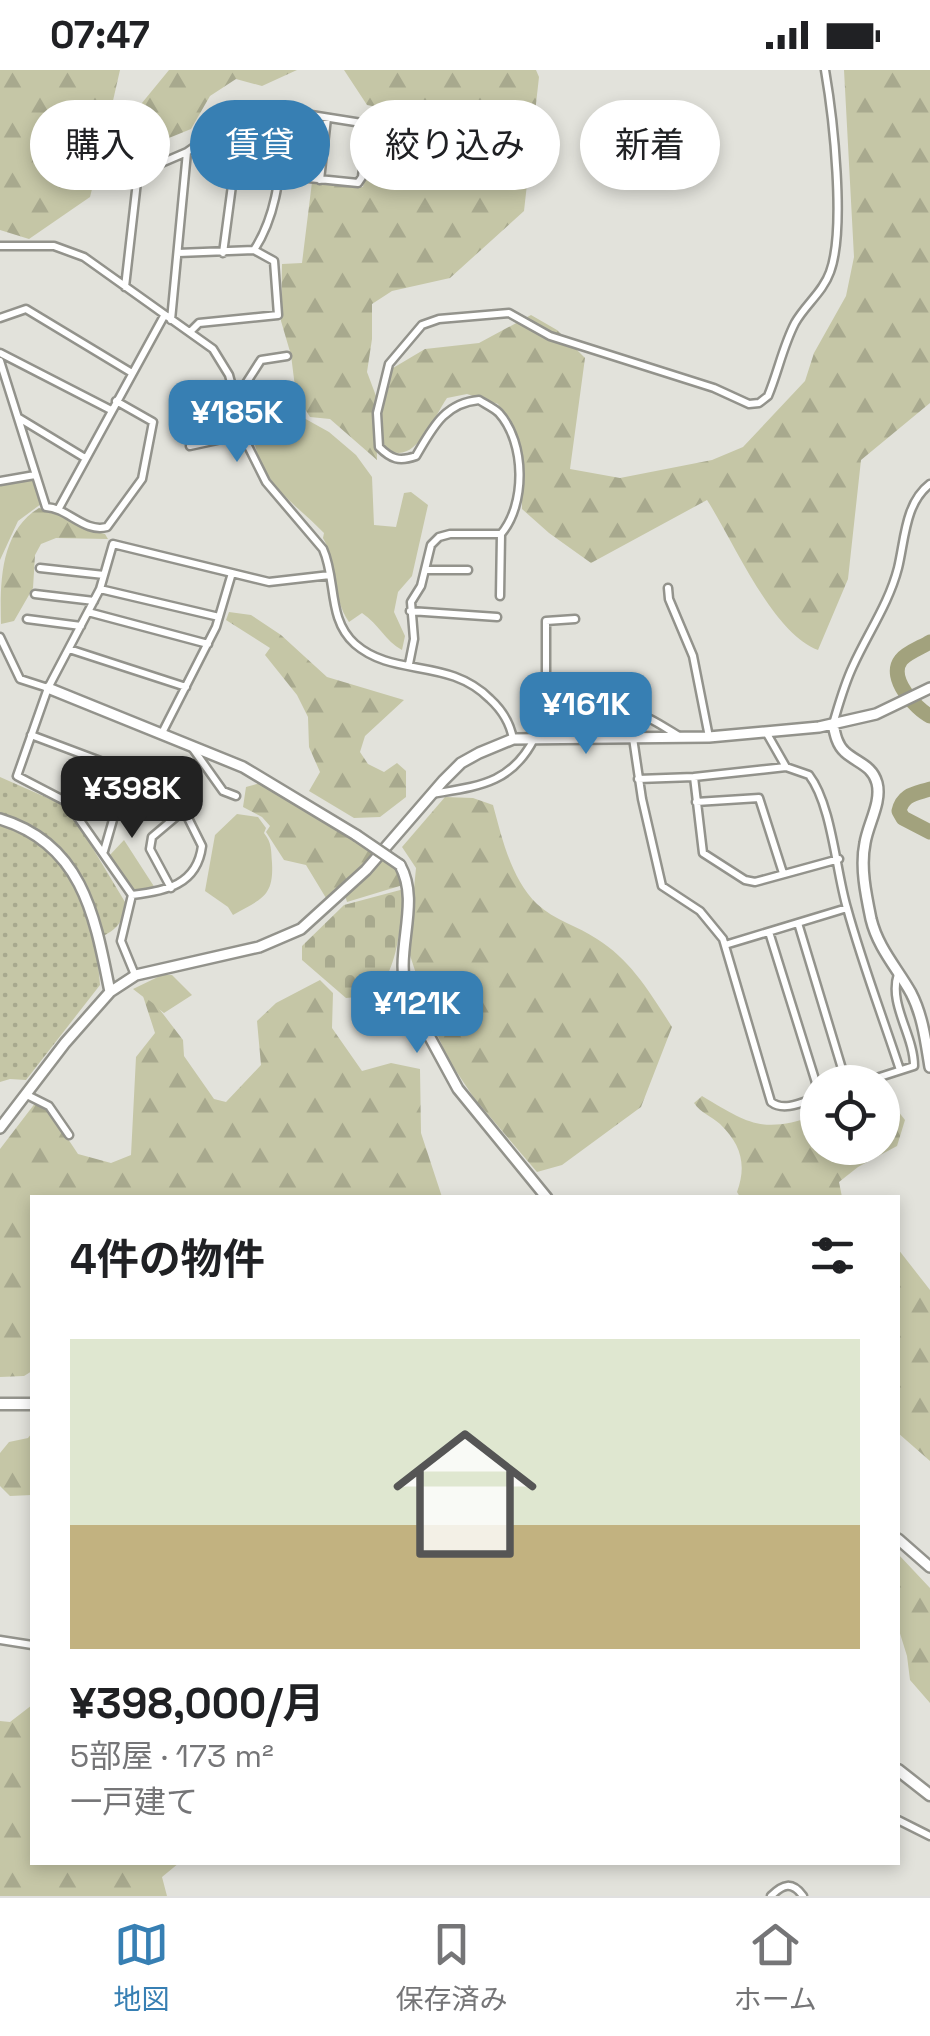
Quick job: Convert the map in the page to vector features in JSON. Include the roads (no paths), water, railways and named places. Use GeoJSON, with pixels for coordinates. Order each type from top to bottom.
{"type":"FeatureCollection","features":[{"type":"Feature","properties":{"kind":"main road"},"geometry":{"type":"LineString","coordinates":[[0,1404],[30,1404]]}},
{"type":"Feature","properties":{"kind":"main road"},"geometry":{"type":"LineString","coordinates":[[900,1772],[930,1795]]}},
{"type":"Feature","properties":{"kind":"street"},"geometry":{"type":"LineString","coordinates":[[500,596],[500,534],[511,522],[518,492],[515,446],[498,413],[479,400],[463,401],[438,418],[416,456],[404,460],[389,457],[379,447],[378,413],[389,364],[422,326],[439,319],[509,313],[550,336],[689,380],[750,404],[759,403],[768,396],[796,320],[821,290],[836,256],[833,139],[824,70]]}},
{"type":"Feature","properties":{"kind":"street"},"geometry":{"type":"LineString","coordinates":[[330,118],[368,124],[358,183],[330,181]]}},
{"type":"Feature","properties":{"kind":"street"},"geometry":{"type":"LineString","coordinates":[[125,288],[138,173],[190,150]]}},
{"type":"Feature","properties":{"kind":"street"},"geometry":{"type":"LineString","coordinates":[[59,508],[116,401],[168,318],[187,152]]}},
{"type":"Feature","properties":{"kind":"street"},"geometry":{"type":"LineString","coordinates":[[223,254],[231,190]]}},
{"type":"Feature","properties":{"kind":"street"},"geometry":{"type":"LineString","coordinates":[[254,250],[274,208],[277,190]]}},
{"type":"Feature","properties":{"kind":"street"},"geometry":{"type":"LineString","coordinates":[[0,246],[54,246],[84,256],[214,348],[228,375],[245,434],[266,482],[324,549],[332,596],[345,632],[374,657],[458,675],[477,686],[509,722],[513,738]]}},
{"type":"Feature","properties":{"kind":"street"},"geometry":{"type":"LineString","coordinates":[[178,253],[254,250],[274,261],[278,315],[199,324],[190,332]]}},
{"type":"Feature","properties":{"kind":"street"},"geometry":{"type":"LineString","coordinates":[[0,309],[12,314]]}},
{"type":"Feature","properties":{"kind":"street"},"geometry":{"type":"LineString","coordinates":[[0,318],[26,309],[132,374]]}},
{"type":"Feature","properties":{"kind":"street"},"geometry":{"type":"LineString","coordinates":[[0,352],[111,410]]}},
{"type":"Feature","properties":{"kind":"street"},"geometry":{"type":"LineString","coordinates":[[236,400],[260,360],[287,356]]}},
{"type":"Feature","properties":{"kind":"street"},"geometry":{"type":"LineString","coordinates":[[0,361],[46,507],[59,508],[101,530],[107,528],[142,478],[153,422],[116,401]]}},
{"type":"Feature","properties":{"kind":"street"},"geometry":{"type":"LineString","coordinates":[[19,418],[84,458]]}},
{"type":"Feature","properties":{"kind":"street"},"geometry":{"type":"LineString","coordinates":[[190,446],[245,434]]}},
{"type":"Feature","properties":{"kind":"street"},"geometry":{"type":"LineString","coordinates":[[0,481],[35,475]]}},
{"type":"Feature","properties":{"kind":"street"},"geometry":{"type":"LineString","coordinates":[[930,484],[919,492],[913,506],[892,587],[849,674],[833,724],[845,752],[870,769],[876,780],[877,802],[864,845],[864,874],[876,936],[920,1014],[930,1068]]}},
{"type":"Feature","properties":{"kind":"street"},"geometry":{"type":"LineString","coordinates":[[408,664],[414,639],[411,602],[421,586],[432,545],[439,537],[500,534]]}},
{"type":"Feature","properties":{"kind":"street"},"geometry":{"type":"LineString","coordinates":[[136,975],[121,942],[132,895],[67,802],[17,776],[48,688],[100,589],[112,544],[269,582],[330,574]]}},
{"type":"Feature","properties":{"kind":"street"},"geometry":{"type":"LineString","coordinates":[[40,568],[104,575]]}},
{"type":"Feature","properties":{"kind":"street"},"geometry":{"type":"LineString","coordinates":[[425,570],[468,570]]}},
{"type":"Feature","properties":{"kind":"street"},"geometry":{"type":"LineString","coordinates":[[162,732],[208,644],[232,572]]}},
{"type":"Feature","properties":{"kind":"street"},"geometry":{"type":"LineString","coordinates":[[668,588],[669,600],[693,656],[709,737]]}},
{"type":"Feature","properties":{"kind":"street"},"geometry":{"type":"LineString","coordinates":[[100,589],[219,617]]}},
{"type":"Feature","properties":{"kind":"street"},"geometry":{"type":"LineString","coordinates":[[35,594],[94,601]]}},
{"type":"Feature","properties":{"kind":"street"},"geometry":{"type":"LineString","coordinates":[[410,611],[497,617]]}},
{"type":"Feature","properties":{"kind":"street"},"geometry":{"type":"LineString","coordinates":[[88,612],[208,644]]}},
{"type":"Feature","properties":{"kind":"street"},"geometry":{"type":"LineString","coordinates":[[431,794],[488,782],[508,773],[526,756],[537,738],[546,702],[546,621],[575,619]]}},
{"type":"Feature","properties":{"kind":"street"},"geometry":{"type":"LineString","coordinates":[[27,620],[81,626]]}},
{"type":"Feature","properties":{"kind":"street"},"geometry":{"type":"LineString","coordinates":[[0,638],[20,679],[243,767],[400,865],[410,895],[402,951],[403,984],[408,996],[458,1089],[545,1195]]}},
{"type":"Feature","properties":{"kind":"street"},"geometry":{"type":"LineString","coordinates":[[69,649],[186,687]]}},
{"type":"Feature","properties":{"kind":"street"},"geometry":{"type":"LineString","coordinates":[[0,1128],[4,1117],[28,1095],[65,1043],[110,992],[136,975],[259,947],[302,929],[366,870],[461,764],[513,738],[709,737],[833,724],[876,714],[930,688]]}},
{"type":"Feature","properties":{"kind":"street"},"geometry":{"type":"LineString","coordinates":[[591,738],[621,713],[632,712],[645,714],[681,737]]}},
{"type":"Feature","properties":{"kind":"street"},"geometry":{"type":"LineString","coordinates":[[766,732],[786,767]]}},
{"type":"Feature","properties":{"kind":"street"},"geometry":{"type":"LineString","coordinates":[[31,735],[127,771]]}},
{"type":"Feature","properties":{"kind":"street"},"geometry":{"type":"LineString","coordinates":[[633,738],[662,886],[709,920],[725,944],[770,1102],[784,1106],[800,1102]]}},
{"type":"Feature","properties":{"kind":"street"},"geometry":{"type":"LineString","coordinates":[[189,743],[223,791],[236,796]]}},
{"type":"Feature","properties":{"kind":"street"},"geometry":{"type":"LineString","coordinates":[[67,802],[86,757]]}},
{"type":"Feature","properties":{"kind":"street"},"geometry":{"type":"LineString","coordinates":[[104,852],[127,771],[135,766],[160,776],[184,810],[202,852],[182,883],[132,895]]}},
{"type":"Feature","properties":{"kind":"street"},"geometry":{"type":"LineString","coordinates":[[638,779],[786,767],[799,769],[814,781],[838,859],[846,908],[898,1065]]}},
{"type":"Feature","properties":{"kind":"street"},"geometry":{"type":"LineString","coordinates":[[694,777],[703,853],[746,880],[755,882],[838,859]]}},
{"type":"Feature","properties":{"kind":"street"},"geometry":{"type":"LineString","coordinates":[[696,802],[759,798],[784,873]]}},
{"type":"Feature","properties":{"kind":"street"},"geometry":{"type":"LineString","coordinates":[[172,888],[150,842],[184,810]]}},
{"type":"Feature","properties":{"kind":"street"},"geometry":{"type":"LineString","coordinates":[[0,818],[47,842],[80,883],[99,937],[110,992]]}},
{"type":"Feature","properties":{"kind":"street"},"geometry":{"type":"LineString","coordinates":[[725,944],[846,908]]}},
{"type":"Feature","properties":{"kind":"street"},"geometry":{"type":"LineString","coordinates":[[798,923],[841,1065]]}},
{"type":"Feature","properties":{"kind":"street"},"geometry":{"type":"LineString","coordinates":[[769,932],[811,1065]]}},
{"type":"Feature","properties":{"kind":"street"},"geometry":{"type":"LineString","coordinates":[[898,974],[895,992],[914,1055],[914,1066],[900,1070]]}},
{"type":"Feature","properties":{"kind":"street"},"geometry":{"type":"LineString","coordinates":[[28,1095],[49,1106],[69,1134]]}},
{"type":"Feature","properties":{"kind":"street"},"geometry":{"type":"LineString","coordinates":[[900,1541],[930,1567]]}},
{"type":"Feature","properties":{"kind":"street"},"geometry":{"type":"LineString","coordinates":[[0,1640],[30,1645]]}},
{"type":"Feature","properties":{"kind":"street"},"geometry":{"type":"LineString","coordinates":[[900,1821],[930,1836]]}},
{"type":"Feature","properties":{"kind":"street"},"geometry":{"type":"LineString","coordinates":[[772,1896],[788,1885],[803,1896]]}},
{"type":"Feature","properties":{"kind":"waterway"},"geometry":{"type":"LineString","coordinates":[[930,642],[907,655],[898,667],[905,692],[930,716]]}},
{"type":"Feature","properties":{"kind":"waterway"},"geometry":{"type":"LineString","coordinates":[[930,789],[907,798],[899,811],[903,818],[930,832]]}}]}
